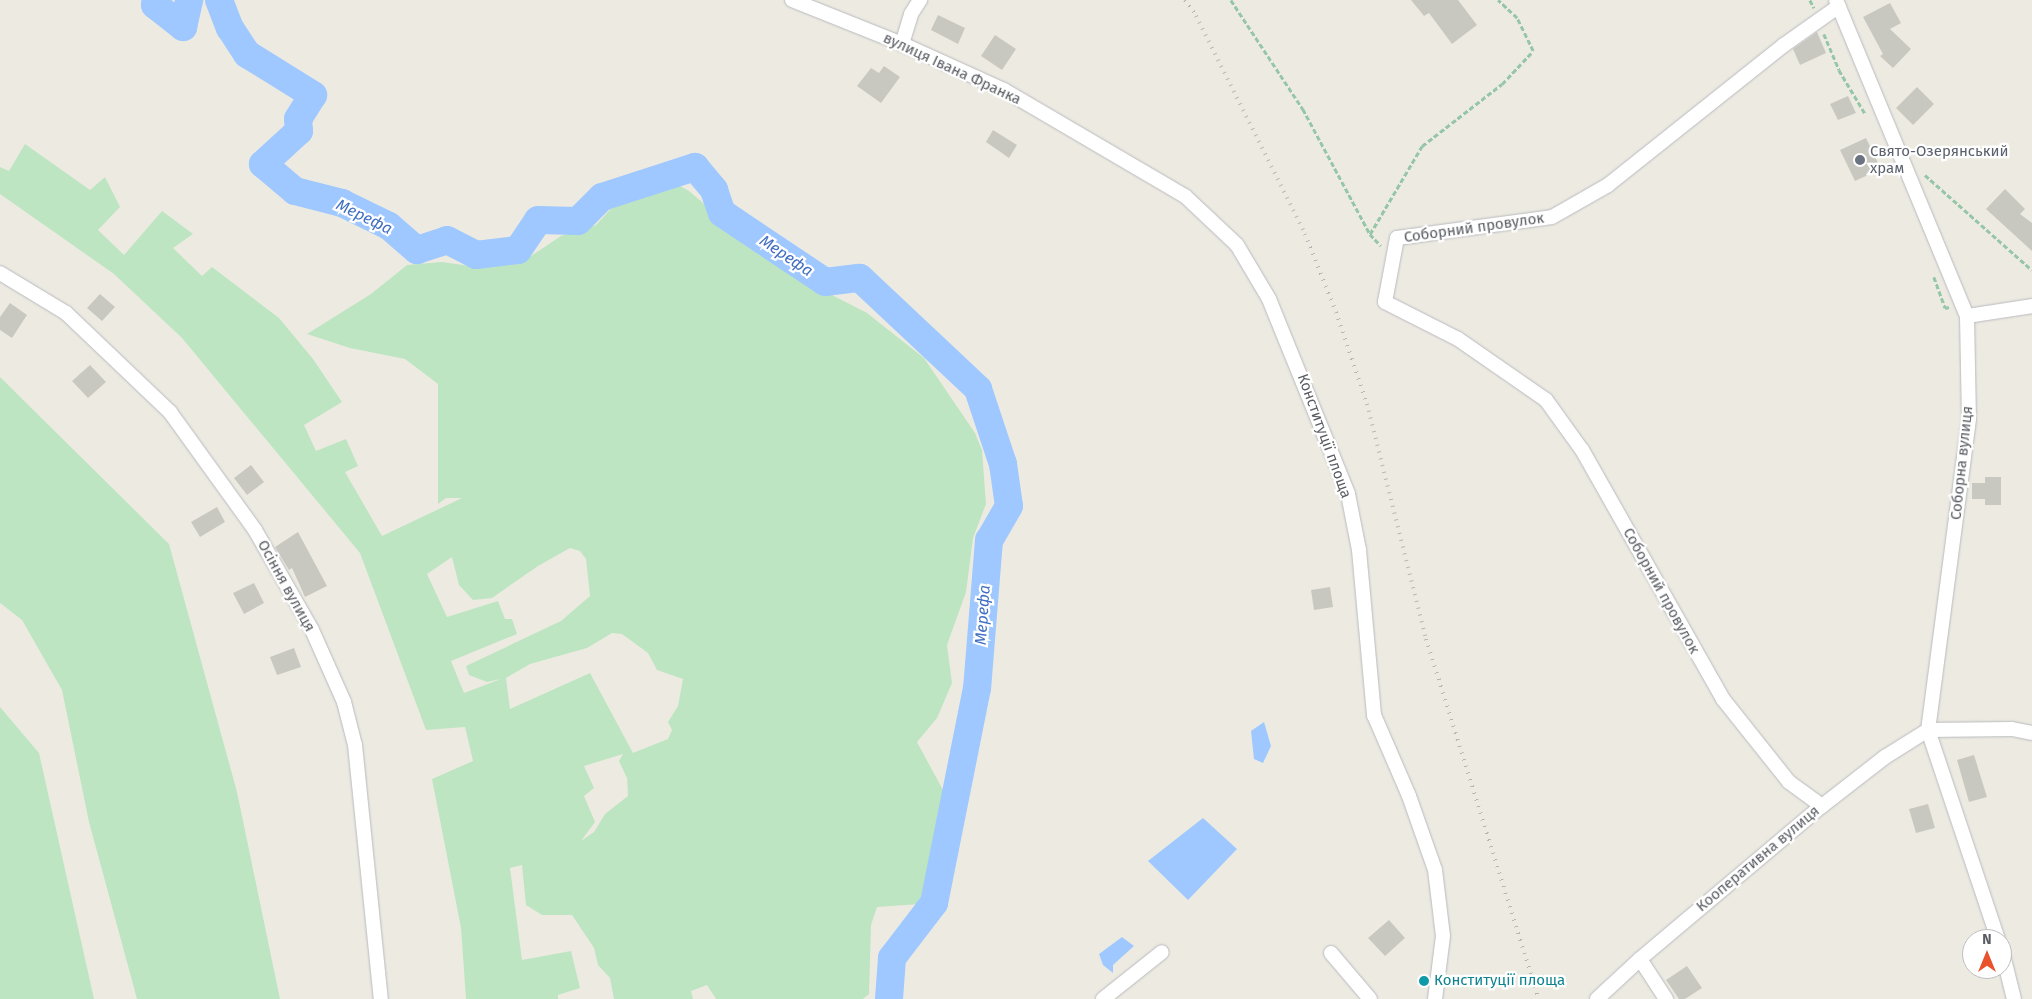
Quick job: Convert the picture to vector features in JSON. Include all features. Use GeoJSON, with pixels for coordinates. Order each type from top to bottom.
{"type":"FeatureCollection","features":[{"type":"Feature","properties":{"kind":"street","name":"вулиця Івана Франка"},"geometry":{"type":"LineString","coordinates":[[792,0],[902,44],[1004,90],[1185,196]]}},
{"type":"Feature","properties":{"kind":"street"},"geometry":{"type":"LineString","coordinates":[[902,44],[911,14],[920,0]]}},
{"type":"Feature","properties":{"kind":"street","name":"Соборний провулок"},"geometry":{"type":"LineString","coordinates":[[1822,806],[1789,782],[1722,700],[1582,450],[1546,400],[1458,339],[1385,302],[1397,238],[1552,217],[1608,185],[1784,45],[1819,21],[1837,3]]}},
{"type":"Feature","properties":{"kind":"street","name":"Соборна вулиця"},"geometry":{"type":"LineString","coordinates":[[1837,3],[1965,310],[1969,419],[1928,730],[1995,929]]}},
{"type":"Feature","properties":{"kind":"street","name":"Конституції площа"},"geometry":{"type":"LineString","coordinates":[[1185,196],[1237,245],[1269,299],[1348,494],[1359,550],[1374,715],[1409,796],[1435,870],[1443,936],[1435,999]]}},
{"type":"Feature","properties":{"kind":"street","name":"Осіння вулиця"},"geometry":{"type":"LineString","coordinates":[[0,273],[66,313],[170,412],[255,530],[312,630],[344,702],[355,745],[381,999]]}},
{"type":"Feature","properties":{"kind":"street"},"geometry":{"type":"LineString","coordinates":[[1965,310],[2032,306]]}},
{"type":"Feature","properties":{"kind":"street"},"geometry":{"type":"LineString","coordinates":[[1928,730],[2012,729],[2032,733]]}},
{"type":"Feature","properties":{"kind":"street","name":"Кооперативна вулиця"},"geometry":{"type":"LineString","coordinates":[[1597,999],[1640,959],[1822,806],[1885,757],[1928,730]]}},
{"type":"Feature","properties":{"kind":"street"},"geometry":{"type":"LineString","coordinates":[[1103,999],[1162,952]]}},
{"type":"Feature","properties":{"kind":"street"},"geometry":{"type":"LineString","coordinates":[[1331,953],[1370,999]]}},
{"type":"Feature","properties":{"kind":"street"},"geometry":{"type":"LineString","coordinates":[[1640,959],[1666,999]]}},
{"type":"Feature","properties":{"kind":"street"},"geometry":{"type":"LineString","coordinates":[[2009,979],[2014,999]]}},
{"type":"Feature","properties":{"kind":"path"},"geometry":{"type":"LineString","coordinates":[[1231,0],[1303,110],[1370,234],[1392,261]]}},
{"type":"Feature","properties":{"kind":"path"},"geometry":{"type":"LineString","coordinates":[[1370,234],[1422,146],[1502,84],[1533,51],[1517,18],[1498,0]]}},
{"type":"Feature","properties":{"kind":"path"},"geometry":{"type":"LineString","coordinates":[[1810,0],[1839,70],[1869,120]]}},
{"type":"Feature","properties":{"kind":"path"},"geometry":{"type":"LineString","coordinates":[[1923,174],[2032,270]]}},
{"type":"Feature","properties":{"kind":"path"},"geometry":{"type":"LineString","coordinates":[[1931,269],[1945,308],[1965,310]]}},
{"type":"Feature","properties":{"kind":"green space"},"geometry":{"type":"Polygon","coordinates":[[[25,144],[90,190],[105,177],[120,207],[98,230],[124,255],[162,211],[193,234],[173,248],[202,276],[212,267],[279,318],[313,359],[342,402],[304,425],[316,451],[346,439],[358,466],[345,472],[382,536],[462,498],[446,498],[438,504],[438,384],[405,359],[350,348],[307,334],[371,294],[407,265],[442,262],[477,267],[531,256],[561,236],[596,225],[620,199],[673,182],[689,191],[715,213],[722,213],[742,243],[803,280],[867,313],[924,358],[975,433],[982,450],[986,504],[973,538],[966,592],[947,645],[952,683],[937,718],[917,742],[943,790],[941,844],[932,880],[934,903],[877,907],[871,925],[869,994],[863,999],[716,999],[707,985],[691,991],[693,999],[614,999],[610,978],[598,965],[594,948],[572,915],[542,915],[526,905],[522,865],[510,868],[522,960],[571,951],[580,988],[558,995],[558,999],[466,999],[461,928],[432,779],[473,761],[465,727],[426,730],[360,553],[182,338],[114,274],[0,194],[0,167],[9,171],[25,144]],[[570,548],[538,566],[492,598],[473,600],[459,585],[452,557],[427,574],[447,617],[498,601],[505,619],[512,619],[517,634],[451,661],[464,693],[501,679],[487,682],[469,675],[466,666],[561,621],[590,596],[586,559],[580,551],[570,548]],[[612,633],[587,648],[530,664],[506,678],[510,709],[590,673],[633,753],[668,739],[672,730],[668,722],[678,706],[683,679],[657,670],[648,653],[622,634],[612,633]],[[623,754],[584,766],[594,788],[584,796],[595,822],[581,841],[594,832],[605,814],[628,796],[627,778],[619,761],[623,754]]]}},
{"type":"Feature","properties":{"kind":"green space"},"geometry":{"type":"Polygon","coordinates":[[[0,377],[169,544],[237,792],[280,999],[137,999],[89,822],[62,690],[22,620],[0,603],[0,377]]]}},
{"type":"Feature","properties":{"kind":"green space"},"geometry":{"type":"Polygon","coordinates":[[[0,707],[39,753],[94,999],[0,999],[0,707]]]}},
{"type":"Feature","properties":{"kind":"water"},"geometry":{"type":"Polygon","coordinates":[[[1264,722],[1271,746],[1263,763],[1254,759],[1251,731],[1264,722]]]}},
{"type":"Feature","properties":{"kind":"water"},"geometry":{"type":"Polygon","coordinates":[[[1203,818],[1237,849],[1188,900],[1148,861],[1203,818]]]}},
{"type":"Feature","properties":{"kind":"water"},"geometry":{"type":"Polygon","coordinates":[[[1122,937],[1134,946],[1113,965],[1113,973],[1103,965],[1099,954],[1122,937]]]}},
{"type":"Feature","properties":{"kind":"building"},"geometry":{"type":"Polygon","coordinates":[[[1411,0],[1458,0],[1477,25],[1452,44],[1429,13],[1424,16],[1411,0]]]}},
{"type":"Feature","properties":{"kind":"building"},"geometry":{"type":"Polygon","coordinates":[[[1890,3],[1901,23],[1890,29],[1911,49],[1893,68],[1880,56],[1883,54],[1863,17],[1890,3]]]}},
{"type":"Feature","properties":{"kind":"building"},"geometry":{"type":"Polygon","coordinates":[[[938,15],[965,28],[958,44],[931,30],[938,15]]]}},
{"type":"Feature","properties":{"kind":"building"},"geometry":{"type":"Polygon","coordinates":[[[1817,32],[1826,53],[1800,65],[1793,49],[1817,32]]]}},
{"type":"Feature","properties":{"kind":"building"},"geometry":{"type":"Polygon","coordinates":[[[995,35],[1016,49],[1002,70],[981,56],[995,35]]]}},
{"type":"Feature","properties":{"kind":"building"},"geometry":{"type":"Polygon","coordinates":[[[884,66],[900,77],[881,103],[857,86],[871,68],[879,73],[884,66]]]}},
{"type":"Feature","properties":{"kind":"building"},"geometry":{"type":"Polygon","coordinates":[[[1917,87],[1934,104],[1913,125],[1896,108],[1917,87]]]}},
{"type":"Feature","properties":{"kind":"building"},"geometry":{"type":"Polygon","coordinates":[[[1848,96],[1856,113],[1838,120],[1830,104],[1848,96]]]}},
{"type":"Feature","properties":{"kind":"building"},"geometry":{"type":"Polygon","coordinates":[[[993,130],[1017,145],[1009,158],[986,142],[993,130]]]}},
{"type":"Feature","properties":{"kind":"building","name":"Свято-Озерянський храм"},"geometry":{"type":"Polygon","coordinates":[[[1866,138],[1881,169],[1855,181],[1840,150],[1866,138]]]}},
{"type":"Feature","properties":{"kind":"building"},"geometry":{"type":"Polygon","coordinates":[[[2005,189],[2025,209],[2020,214],[2032,223],[2032,251],[1986,209],[2005,189]]]}},
{"type":"Feature","properties":{"kind":"building"},"geometry":{"type":"Polygon","coordinates":[[[100,294],[115,307],[102,321],[87,308],[100,294]]]}},
{"type":"Feature","properties":{"kind":"building"},"geometry":{"type":"Polygon","coordinates":[[[10,303],[27,315],[12,338],[0,330],[0,317],[10,303]]]}},
{"type":"Feature","properties":{"kind":"building"},"geometry":{"type":"Polygon","coordinates":[[[90,365],[106,382],[88,398],[72,381],[90,365]]]}},
{"type":"Feature","properties":{"kind":"building"},"geometry":{"type":"Polygon","coordinates":[[[251,465],[264,482],[247,495],[234,478],[251,465]]]}},
{"type":"Feature","properties":{"kind":"building"},"geometry":{"type":"Polygon","coordinates":[[[1985,477],[2001,477],[2001,505],[1985,505],[1985,499],[1972,499],[1972,483],[1985,483],[1985,477]]]}},
{"type":"Feature","properties":{"kind":"building"},"geometry":{"type":"Polygon","coordinates":[[[217,507],[225,522],[200,537],[191,522],[217,507]]]}},
{"type":"Feature","properties":{"kind":"building"},"geometry":{"type":"Polygon","coordinates":[[[298,532],[327,586],[305,597],[292,568],[289,570],[275,547],[298,532]]]}},
{"type":"Feature","properties":{"kind":"building"},"geometry":{"type":"Polygon","coordinates":[[[254,583],[264,603],[244,614],[233,593],[254,583]]]}},
{"type":"Feature","properties":{"kind":"building"},"geometry":{"type":"Polygon","coordinates":[[[1330,587],[1333,607],[1314,610],[1311,590],[1330,587]]]}},
{"type":"Feature","properties":{"kind":"building"},"geometry":{"type":"Polygon","coordinates":[[[294,648],[301,667],[277,675],[270,657],[294,648]]]}},
{"type":"Feature","properties":{"kind":"building"},"geometry":{"type":"Polygon","coordinates":[[[1974,755],[1987,797],[1969,802],[1957,760],[1974,755]]]}},
{"type":"Feature","properties":{"kind":"building"},"geometry":{"type":"Polygon","coordinates":[[[1928,804],[1935,828],[1916,833],[1909,809],[1928,804]]]}},
{"type":"Feature","properties":{"kind":"building"},"geometry":{"type":"Polygon","coordinates":[[[1389,920],[1405,938],[1385,956],[1368,938],[1389,920]]]}},
{"type":"Feature","properties":{"kind":"building"},"geometry":{"type":"Polygon","coordinates":[[[1687,966],[1702,988],[1685,999],[1679,999],[1666,980],[1687,966]]]}},
{"type":"Feature","properties":{"kind":"waterway","name":"Мерефа"},"geometry":{"type":"LineString","coordinates":[[156,0],[155,5],[183,27],[189,0]]}},
{"type":"Feature","properties":{"kind":"waterway","name":"Мерефа"},"geometry":{"type":"LineString","coordinates":[[219,0],[230,28],[247,54],[313,95],[298,119],[299,131],[263,164],[295,191],[342,203],[389,226],[417,250],[447,240],[476,255],[518,250],[538,220],[578,221],[602,197],[695,167],[714,190],[722,213],[825,282],[860,278],[978,389],[1003,464],[1009,506],[989,540],[977,688],[934,903],[892,958],[889,999]]}},
{"type":"Feature","properties":{"kind":"railway"},"geometry":{"type":"LineString","coordinates":[[1185,0],[1196,16],[1305,234],[1336,312],[1367,404],[1426,639],[1539,999]]}},
{"type":"Feature","properties":{"kind":"place","name":"Свято-Озерянський храм"},"geometry":{"type":"Point","coordinates":[1860,160]}},
{"type":"Feature","properties":{"kind":"place","name":"Конституції площа"},"geometry":{"type":"Point","coordinates":[1424,981]}}]}
